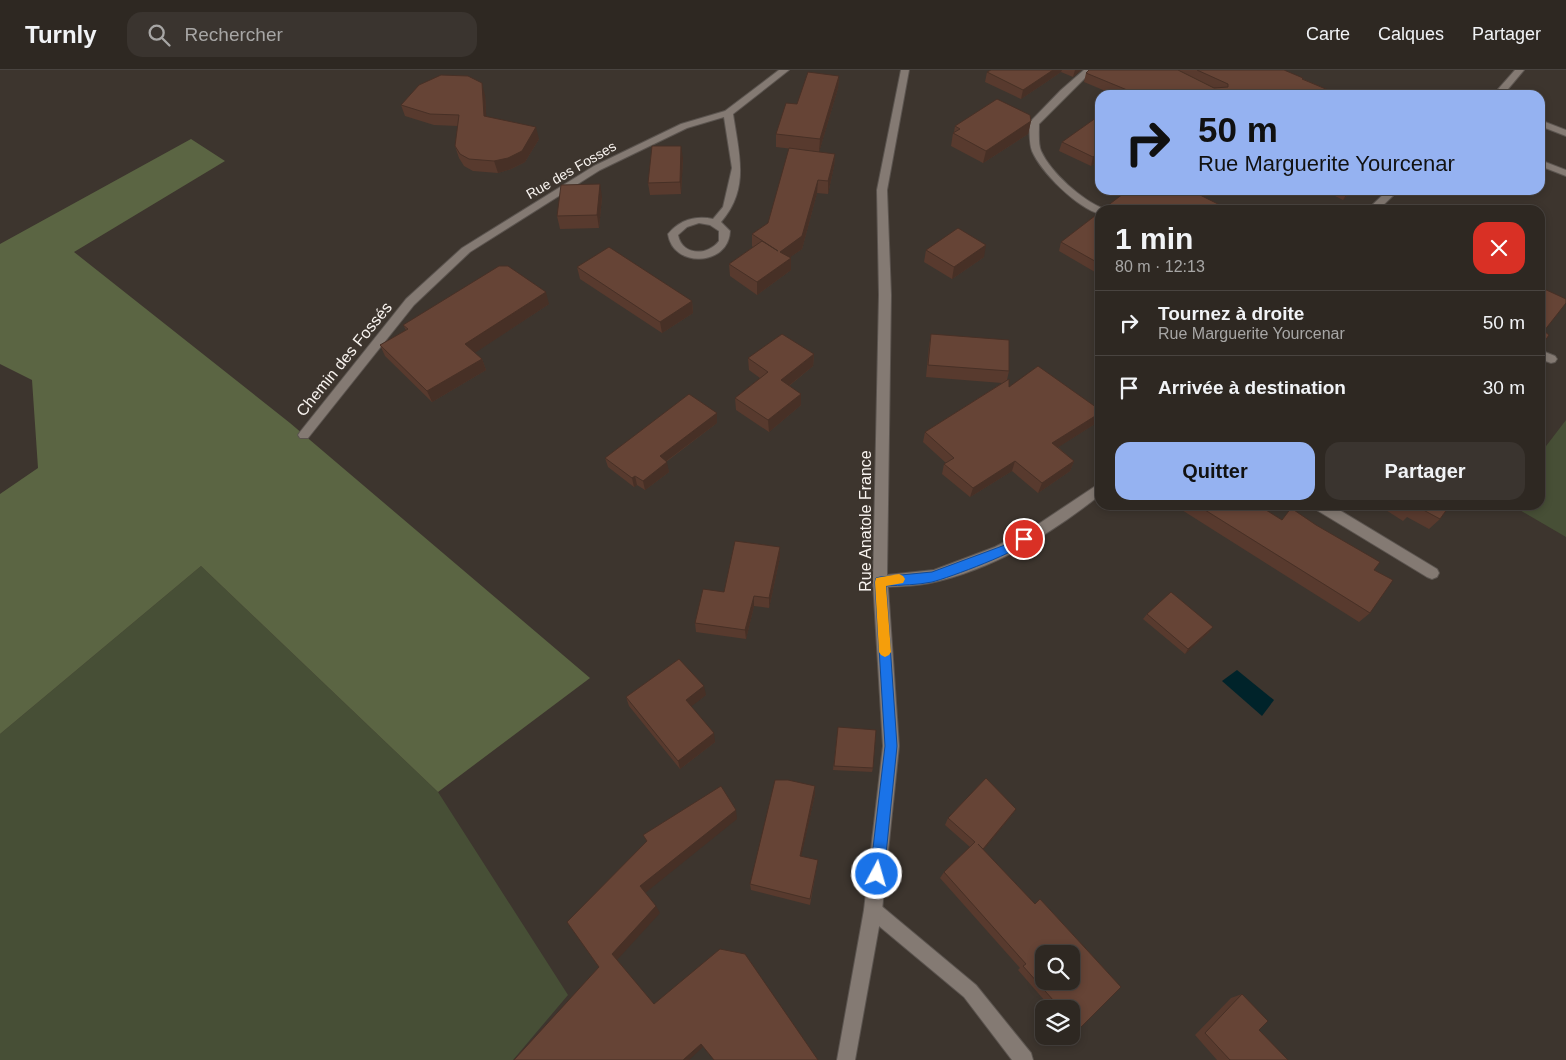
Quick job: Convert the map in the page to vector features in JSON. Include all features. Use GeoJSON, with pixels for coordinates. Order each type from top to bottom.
{"type":"FeatureCollection","features":[{"type":"Feature","properties":{"kind":"street","name":"Rue des Fosses"},"geometry":{"type":"LineString","coordinates":[[410,302],[466,250],[597,168],[684,126],[728,113],[785,70]]}},
{"type":"Feature","properties":{"kind":"street","name":"Rue Anatole France"},"geometry":{"type":"LineString","coordinates":[[846,1060],[873,910],[891,746],[880,582],[885,295],[882,190],[904,70]]}},
{"type":"Feature","properties":{"kind":"street"},"geometry":{"type":"LineString","coordinates":[[1089,70],[1064,92],[1034,123],[1036,150],[1058,182],[1095,208]]}},
{"type":"Feature","properties":{"kind":"street"},"geometry":{"type":"LineString","coordinates":[[1502,90],[1520,70]]}},
{"type":"Feature","properties":{"kind":"street"},"geometry":{"type":"LineString","coordinates":[[715,223],[728,208],[737,168],[728,113]]}},
{"type":"Feature","properties":{"kind":"street"},"geometry":{"type":"LineString","coordinates":[[1545,125],[1566,133]]}},
{"type":"Feature","properties":{"kind":"street"},"geometry":{"type":"LineString","coordinates":[[1545,165],[1566,173]]}},
{"type":"Feature","properties":{"kind":"street"},"geometry":{"type":"LineString","coordinates":[[1378,205],[1388,195]]}},
{"type":"Feature","properties":{"kind":"street"},"geometry":{"type":"LineString","coordinates":[[699,220],[715,223],[721,226],[726,237],[721,248],[696,255],[687,253],[675,245],[674,234],[683,225],[699,220]]}},
{"type":"Feature","properties":{"kind":"street","name":"Chemin des Fossés"},"geometry":{"type":"LineString","coordinates":[[304,435],[410,302]]}},
{"type":"Feature","properties":{"kind":"street"},"geometry":{"type":"LineString","coordinates":[[880,582],[932,577],[1009,548],[1086,500],[1095,492]]}},
{"type":"Feature","properties":{"kind":"street"},"geometry":{"type":"LineString","coordinates":[[1328,510],[1432,573]]}},
{"type":"Feature","properties":{"kind":"street"},"geometry":{"type":"LineString","coordinates":[[873,910],[970,991],[1024,1060]]}},
{"type":"Feature","properties":{"kind":"green space"},"geometry":{"type":"Polygon","coordinates":[[[191,139],[225,161],[74,252],[290,423],[590,678],[438,792],[201,566],[0,734],[0,494],[38,468],[32,380],[0,364],[0,244],[191,139]]]}},
{"type":"Feature","properties":{"kind":"green space"},"geometry":{"type":"Polygon","coordinates":[[[1566,420],[1566,537],[1520,510],[1545,510],[1545,447],[1566,420]]]}},
{"type":"Feature","properties":{"kind":"green space"},"geometry":{"type":"Polygon","coordinates":[[[201,566],[438,792],[568,995],[513,1060],[0,1060],[0,734],[201,566]]]}},
{"type":"Feature","properties":{"kind":"water"},"geometry":{"type":"Polygon","coordinates":[[[1237,670],[1274,700],[1262,716],[1222,681],[1237,670]]]}},
{"type":"Feature","properties":{"kind":"building"},"geometry":{"type":"Polygon","coordinates":[[[991,70],[1053,70],[1023,90],[987,72],[991,70]]]}},
{"type":"Feature","properties":{"kind":"building"},"geometry":{"type":"Polygon","coordinates":[[[1089,70],[1178,70],[1214,88],[1228,87],[1228,84],[1197,70],[1284,70],[1328,90],[1127,90],[1086,73],[1089,70]]]}},
{"type":"Feature","properties":{"kind":"building"},"geometry":{"type":"Polygon","coordinates":[[[808,72],[839,76],[820,139],[776,134],[786,103],[797,104],[808,72]]]}},
{"type":"Feature","properties":{"kind":"building"},"geometry":{"type":"Polygon","coordinates":[[[441,75],[468,76],[482,83],[484,116],[536,127],[522,151],[508,158],[494,161],[469,159],[460,154],[455,146],[459,115],[430,114],[401,105],[419,85],[441,75]]]}},
{"type":"Feature","properties":{"kind":"building"},"geometry":{"type":"Polygon","coordinates":[[[997,99],[1030,115],[1031,121],[986,151],[953,133],[960,129],[955,126],[997,99]]]}},
{"type":"Feature","properties":{"kind":"building"},"geometry":{"type":"Polygon","coordinates":[[[1095,119],[1095,156],[1093,157],[1062,142],[1095,119]]]}},
{"type":"Feature","properties":{"kind":"building"},"geometry":{"type":"Polygon","coordinates":[[[652,146],[681,146],[680,182],[648,183],[652,146]]]}},
{"type":"Feature","properties":{"kind":"building"},"geometry":{"type":"Polygon","coordinates":[[[789,148],[835,154],[828,181],[818,180],[802,236],[780,252],[791,258],[757,282],[729,264],[762,241],[778,251],[752,234],[768,223],[789,148]]]}},
{"type":"Feature","properties":{"kind":"building"},"geometry":{"type":"Polygon","coordinates":[[[600,184],[597,215],[557,216],[561,185],[600,184]]]}},
{"type":"Feature","properties":{"kind":"building"},"geometry":{"type":"Polygon","coordinates":[[[1122,195],[1200,195],[1220,205],[1108,205],[1122,195]]]}},
{"type":"Feature","properties":{"kind":"building"},"geometry":{"type":"Polygon","coordinates":[[[1095,216],[1095,261],[1061,242],[1095,216]]]}},
{"type":"Feature","properties":{"kind":"building"},"geometry":{"type":"Polygon","coordinates":[[[958,228],[986,245],[954,267],[926,250],[958,228]]]}},
{"type":"Feature","properties":{"kind":"building"},"geometry":{"type":"Polygon","coordinates":[[[609,247],[692,301],[660,322],[577,267],[609,247]]]}},
{"type":"Feature","properties":{"kind":"building"},"geometry":{"type":"Polygon","coordinates":[[[499,266],[508,266],[546,292],[465,344],[482,359],[427,391],[380,345],[408,329],[403,325],[499,266]]]}},
{"type":"Feature","properties":{"kind":"building"},"geometry":{"type":"Polygon","coordinates":[[[1545,289],[1566,299],[1566,303],[1545,330],[1545,289]]]}},
{"type":"Feature","properties":{"kind":"building"},"geometry":{"type":"Polygon","coordinates":[[[1545,332],[1549,335],[1545,341],[1545,332]]]}},
{"type":"Feature","properties":{"kind":"building"},"geometry":{"type":"Polygon","coordinates":[[[782,334],[814,354],[781,380],[801,394],[768,420],[735,398],[768,372],[748,358],[782,334]]]}},
{"type":"Feature","properties":{"kind":"building"},"geometry":{"type":"Polygon","coordinates":[[[931,334],[1009,340],[1009,371],[928,365],[931,334]]]}},
{"type":"Feature","properties":{"kind":"building"},"geometry":{"type":"Polygon","coordinates":[[[1038,366],[1095,406],[1095,416],[1052,443],[1074,461],[1042,483],[1015,461],[973,488],[944,464],[954,458],[925,432],[1009,379],[1009,387],[1038,366]]]}},
{"type":"Feature","properties":{"kind":"building"},"geometry":{"type":"Polygon","coordinates":[[[689,394],[717,413],[660,456],[667,462],[643,481],[635,476],[632,478],[605,458],[689,394]]]}},
{"type":"Feature","properties":{"kind":"building"},"geometry":{"type":"Polygon","coordinates":[[[1205,510],[1266,510],[1282,520],[1290,510],[1294,510],[1380,562],[1374,570],[1393,580],[1370,613],[1205,510]]]}},
{"type":"Feature","properties":{"kind":"building"},"geometry":{"type":"Polygon","coordinates":[[[1423,510],[1446,510],[1440,519],[1423,510]]]}},
{"type":"Feature","properties":{"kind":"building"},"geometry":{"type":"Polygon","coordinates":[[[735,541],[780,547],[769,598],[754,596],[745,630],[695,623],[703,589],[724,592],[735,541]]]}},
{"type":"Feature","properties":{"kind":"building"},"geometry":{"type":"Polygon","coordinates":[[[1171,592],[1213,627],[1188,649],[1147,614],[1171,592]]]}},
{"type":"Feature","properties":{"kind":"building"},"geometry":{"type":"Polygon","coordinates":[[[679,659],[704,686],[686,700],[714,733],[678,761],[626,697],[679,659]]]}},
{"type":"Feature","properties":{"kind":"building"},"geometry":{"type":"Polygon","coordinates":[[[838,727],[876,730],[873,768],[834,766],[838,727]]]}},
{"type":"Feature","properties":{"kind":"building"},"geometry":{"type":"Polygon","coordinates":[[[986,778],[1016,809],[983,849],[978,844],[1035,904],[1040,899],[1121,987],[1080,1028],[1080,1000],[1053,1000],[1044,990],[1080,990],[1080,945],[1035,945],[1035,980],[1023,966],[1026,964],[944,872],[975,842],[948,818],[986,778]]]}},
{"type":"Feature","properties":{"kind":"building"},"geometry":{"type":"Polygon","coordinates":[[[775,780],[788,780],[815,786],[800,856],[818,860],[810,899],[750,884],[775,780]]]}},
{"type":"Feature","properties":{"kind":"building"},"geometry":{"type":"Polygon","coordinates":[[[721,786],[736,810],[640,886],[656,906],[612,954],[654,1004],[720,949],[745,954],[818,1060],[714,1060],[701,1044],[683,1060],[514,1060],[599,967],[567,922],[647,841],[643,835],[721,786]]]}},
{"type":"Feature","properties":{"kind":"building"},"geometry":{"type":"Polygon","coordinates":[[[1242,994],[1268,1021],[1259,1030],[1288,1060],[1230,1060],[1205,1033],[1242,994]]]}},
{"type":"Feature","properties":{"kind":"slow traffic"},"geometry":{"type":"LineString","coordinates":[[885,652],[880,582],[899,579]]}},
{"type":"Feature","properties":{"kind":"route"},"geometry":{"type":"LineString","coordinates":[[877,874],[891,746],[880,582],[932,577],[1009,548],[1024,539]]}}]}
